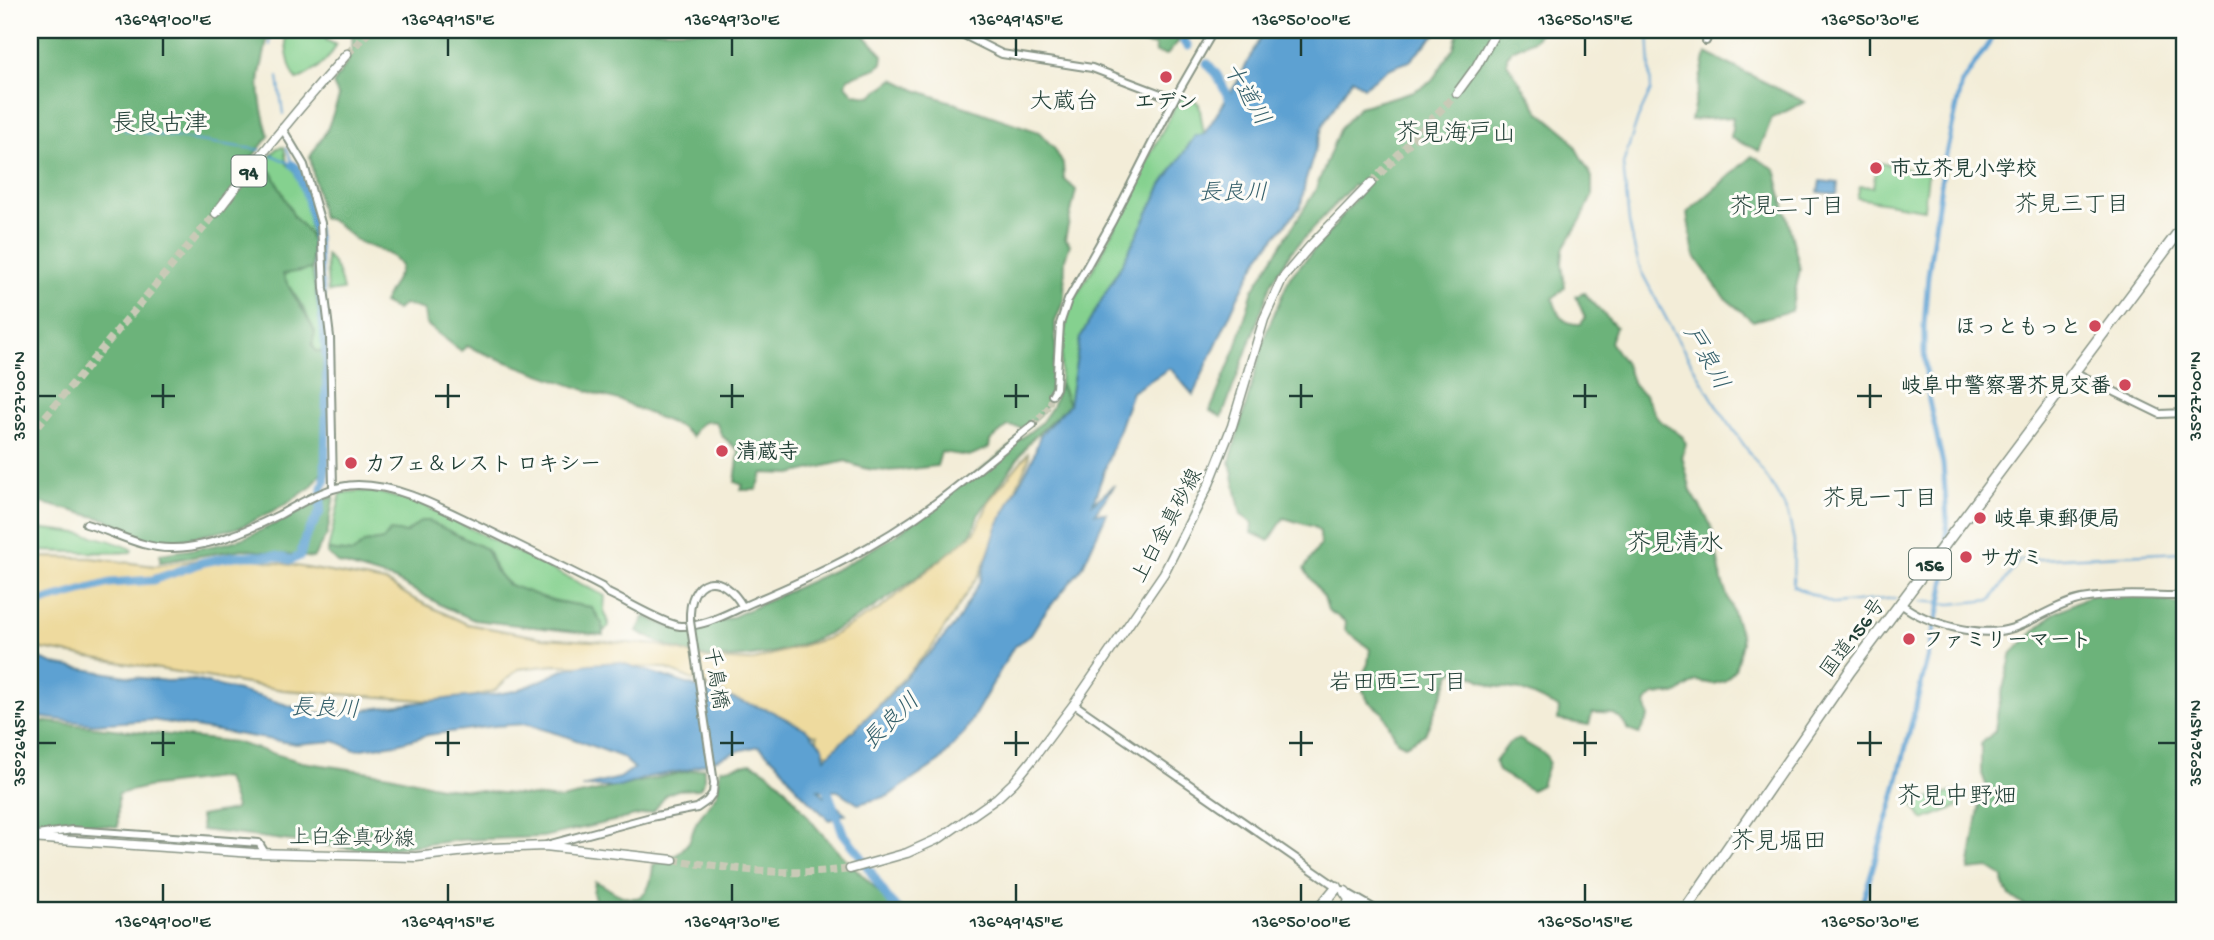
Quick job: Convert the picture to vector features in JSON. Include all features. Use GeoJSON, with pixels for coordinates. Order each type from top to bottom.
{"type":"FeatureCollection","features":[{"type":"Feature","properties":{"kind":"highway","name":"国道156号"},"geometry":{"type":"LineString","coordinates":[[1685,910],[1850,671],[2184,225]]}},
{"type":"Feature","properties":{"kind":"highway"},"geometry":{"type":"LineString","coordinates":[[1318,910],[1341,890],[1350,899],[1347,910]]}},
{"type":"Feature","properties":{"kind":"main road"},"geometry":{"type":"LineString","coordinates":[[1457,93],[1476,67],[1495,33]]}},
{"type":"Feature","properties":{"kind":"main road","name":"94"},"geometry":{"type":"LineString","coordinates":[[216,213],[282,128],[347,54]]}},
{"type":"Feature","properties":{"kind":"main road","name":"上白金真砂線"},"geometry":{"type":"LineString","coordinates":[[853,868],[907,853],[940,838],[996,798],[1026,767],[1074,704],[1164,573],[1209,484],[1232,425],[1264,318],[1282,279],[1371,183]]}},
{"type":"Feature","properties":{"kind":"main road","name":"上白金真砂線"},"geometry":{"type":"LineString","coordinates":[[33,836],[265,853],[416,857],[492,848],[545,846],[673,860]]}},
{"type":"Feature","properties":{"kind":"street"},"geometry":{"type":"LineString","coordinates":[[954,30],[1002,54],[1092,68],[1166,96]]}},
{"type":"Feature","properties":{"kind":"street"},"geometry":{"type":"LineString","coordinates":[[1052,395],[1056,388],[1060,324],[1068,300],[1113,220],[1177,94],[1214,30]]}},
{"type":"Feature","properties":{"kind":"street"},"geometry":{"type":"LineString","coordinates":[[1706,41],[1710,30]]}},
{"type":"Feature","properties":{"kind":"street"},"geometry":{"type":"LineString","coordinates":[[282,128],[304,165],[321,223],[324,288],[330,337],[334,488]]}},
{"type":"Feature","properties":{"kind":"street"},"geometry":{"type":"LineString","coordinates":[[2074,372],[2160,414],[2184,413]]}},
{"type":"Feature","properties":{"kind":"street"},"geometry":{"type":"LineString","coordinates":[[86,524],[156,547],[175,549],[232,535],[334,488],[380,486],[432,505],[602,586],[608,593],[678,626],[713,621],[831,568],[934,505],[1033,425]]}},
{"type":"Feature","properties":{"kind":"street","name":"千鳥橋"},"geometry":{"type":"LineString","coordinates":[[545,846],[651,817],[697,808],[707,801],[713,793],[714,783],[690,621],[692,596],[698,587],[715,582],[732,590],[743,607]]}},
{"type":"Feature","properties":{"kind":"street"},"geometry":{"type":"LineString","coordinates":[[1901,604],[1909,610],[1958,629],[1989,633],[2011,629],[2061,606],[2081,600],[2115,596],[2184,596]]}},
{"type":"Feature","properties":{"kind":"street"},"geometry":{"type":"LineString","coordinates":[[1074,704],[1341,890],[1365,910]]}},
{"type":"Feature","properties":{"kind":"street"},"geometry":{"type":"LineString","coordinates":[[1341,890],[1377,910]]}},
{"type":"Feature","properties":{"kind":"green space"},"geometry":{"type":"Polygon","coordinates":[[[30,30],[268,30],[259,89],[269,136],[251,159],[272,172],[294,217],[308,232],[312,241],[312,269],[283,274],[315,332],[312,345],[316,351],[325,352],[323,471],[311,487],[285,505],[241,527],[173,542],[146,540],[108,520],[30,500],[30,30]]]}},
{"type":"Feature","properties":{"kind":"green space"},"geometry":{"type":"Polygon","coordinates":[[[285,30],[328,30],[326,40],[336,45],[320,66],[297,80],[289,62],[285,30]]]}},
{"type":"Feature","properties":{"kind":"green space"},"geometry":{"type":"Polygon","coordinates":[[[350,30],[855,30],[866,37],[883,55],[882,63],[877,68],[848,78],[846,85],[854,94],[871,96],[894,79],[916,90],[1039,132],[1054,148],[1063,164],[1064,179],[1076,190],[1065,239],[1070,244],[1065,259],[1064,299],[1055,322],[1056,349],[1046,407],[1034,421],[1021,428],[1008,426],[990,441],[989,448],[969,456],[941,452],[937,466],[879,470],[846,461],[791,474],[763,473],[756,490],[741,490],[743,485],[735,482],[739,451],[722,436],[716,422],[707,421],[701,424],[692,437],[681,427],[620,400],[548,377],[467,346],[461,351],[426,324],[424,310],[404,304],[397,310],[383,303],[399,273],[401,266],[397,261],[387,253],[358,241],[333,221],[322,218],[310,157],[327,130],[339,97],[333,84],[351,52],[353,45],[350,30]]]}},
{"type":"Feature","properties":{"kind":"green space"},"geometry":{"type":"Polygon","coordinates":[[[1085,30],[1177,30],[1178,42],[1167,55],[1156,53],[1155,46],[1085,30]]]}},
{"type":"Feature","properties":{"kind":"green space"},"geometry":{"type":"Polygon","coordinates":[[[1458,30],[1542,30],[1534,40],[1512,50],[1507,56],[1507,63],[1539,111],[1569,136],[1592,177],[1592,196],[1563,249],[1565,287],[1553,298],[1565,321],[1581,324],[1585,318],[1576,296],[1584,293],[1616,327],[1610,342],[1627,367],[1633,385],[1645,395],[1658,419],[1683,437],[1686,444],[1682,456],[1691,491],[1711,525],[1722,581],[1741,635],[1742,643],[1735,670],[1724,681],[1713,684],[1697,681],[1675,694],[1655,695],[1648,699],[1648,717],[1639,734],[1628,730],[1621,719],[1610,713],[1592,713],[1589,725],[1558,720],[1559,708],[1520,690],[1492,686],[1459,669],[1451,674],[1425,734],[1405,745],[1397,741],[1383,713],[1368,701],[1359,682],[1368,664],[1370,649],[1345,630],[1346,622],[1328,610],[1324,597],[1304,569],[1320,545],[1320,532],[1314,527],[1284,518],[1269,541],[1252,533],[1253,523],[1241,515],[1230,461],[1267,330],[1290,277],[1362,190],[1353,185],[1291,252],[1272,282],[1222,417],[1210,411],[1236,348],[1253,290],[1315,191],[1339,130],[1359,107],[1414,91],[1431,82],[1454,47],[1458,30]]]}},
{"type":"Feature","properties":{"kind":"green space"},"geometry":{"type":"Polygon","coordinates":[[[1706,53],[1805,102],[1772,118],[1759,151],[1731,138],[1733,117],[1691,120],[1706,53]]]}},
{"type":"Feature","properties":{"kind":"green space"},"geometry":{"type":"Polygon","coordinates":[[[1181,95],[1186,101],[1193,99],[1199,104],[1204,134],[1123,262],[1080,338],[1069,405],[1060,383],[1062,344],[1068,314],[1099,259],[1181,95]]]}},
{"type":"Feature","properties":{"kind":"green space"},"geometry":{"type":"Polygon","coordinates":[[[284,147],[287,164],[294,170],[307,201],[312,241],[308,232],[294,217],[272,172],[262,166],[277,148],[284,147]]]}},
{"type":"Feature","properties":{"kind":"green space"},"geometry":{"type":"Polygon","coordinates":[[[1752,156],[1775,169],[1800,269],[1791,311],[1753,321],[1724,297],[1694,255],[1687,213],[1752,156]]]}},
{"type":"Feature","properties":{"kind":"green space"},"geometry":{"type":"Polygon","coordinates":[[[1877,162],[1928,174],[1924,209],[1857,198],[1860,186],[1873,187],[1877,162]]]}},
{"type":"Feature","properties":{"kind":"green space"},"geometry":{"type":"Polygon","coordinates":[[[326,255],[337,271],[343,290],[328,292],[326,255]]]}},
{"type":"Feature","properties":{"kind":"green space"},"geometry":{"type":"Polygon","coordinates":[[[312,269],[325,352],[316,351],[306,313],[283,274],[312,269]]]}},
{"type":"Feature","properties":{"kind":"green space"},"geometry":{"type":"Polygon","coordinates":[[[1060,383],[1069,405],[1031,440],[978,515],[973,530],[965,541],[862,615],[807,643],[777,652],[745,657],[718,658],[693,654],[637,631],[645,616],[677,628],[707,626],[733,617],[841,567],[896,535],[1041,423],[1052,407],[1060,383]]]}},
{"type":"Feature","properties":{"kind":"green space"},"geometry":{"type":"Polygon","coordinates":[[[341,493],[380,493],[423,505],[605,596],[604,610],[609,626],[604,631],[591,607],[546,598],[512,586],[499,575],[489,552],[421,521],[409,532],[376,543],[364,543],[353,553],[328,550],[341,493]]]}},
{"type":"Feature","properties":{"kind":"green space"},"geometry":{"type":"Polygon","coordinates":[[[334,496],[327,535],[313,558],[243,549],[160,562],[160,554],[246,537],[334,496]]]}},
{"type":"Feature","properties":{"kind":"green space"},"geometry":{"type":"Polygon","coordinates":[[[421,521],[429,521],[486,549],[495,570],[507,584],[553,601],[591,607],[602,623],[603,635],[474,620],[395,580],[338,563],[327,554],[328,550],[353,553],[364,543],[383,540],[390,531],[406,533],[421,521]]]}},
{"type":"Feature","properties":{"kind":"green space"},"geometry":{"type":"Polygon","coordinates":[[[30,528],[82,534],[106,539],[132,549],[131,552],[118,553],[30,551],[30,528]]]}},
{"type":"Feature","properties":{"kind":"green space"},"geometry":{"type":"Polygon","coordinates":[[[2098,591],[2143,595],[2184,606],[2184,910],[2087,910],[2049,902],[2033,910],[2013,898],[2006,889],[2003,877],[1989,868],[1969,870],[1981,796],[1988,790],[1981,771],[1981,744],[1995,731],[2012,653],[2053,614],[2098,591]]]}},
{"type":"Feature","properties":{"kind":"green space"},"geometry":{"type":"Polygon","coordinates":[[[30,720],[234,742],[302,762],[390,775],[440,787],[561,799],[704,768],[704,782],[699,789],[678,790],[667,794],[653,812],[543,837],[460,840],[371,851],[202,830],[200,816],[234,810],[236,807],[226,779],[218,778],[147,787],[118,794],[118,827],[75,823],[30,830],[30,720]]]}},
{"type":"Feature","properties":{"kind":"green space"},"geometry":{"type":"Polygon","coordinates":[[[1519,739],[1546,755],[1549,762],[1541,785],[1531,790],[1498,771],[1495,762],[1509,743],[1519,739]]]}},
{"type":"Feature","properties":{"kind":"green space"},"geometry":{"type":"Polygon","coordinates":[[[751,763],[783,785],[824,836],[898,910],[598,910],[593,893],[595,882],[628,898],[642,896],[650,884],[653,865],[678,854],[689,842],[696,823],[717,793],[720,769],[751,763]]]}},
{"type":"Feature","properties":{"kind":"green space"},"geometry":{"type":"Polygon","coordinates":[[[1953,792],[1957,807],[1923,820],[1912,803],[1953,792]]]}},
{"type":"Feature","properties":{"kind":"sand"},"geometry":{"type":"Polygon","coordinates":[[[1028,453],[1029,458],[980,573],[932,647],[833,755],[818,751],[817,735],[779,725],[721,692],[665,668],[555,665],[518,669],[494,691],[451,702],[283,690],[30,647],[30,557],[91,558],[155,566],[210,558],[256,559],[386,582],[414,599],[467,624],[543,638],[658,645],[709,659],[751,661],[828,638],[881,608],[975,532],[991,498],[1028,453]]]}},
{"type":"Feature","properties":{"kind":"water","name":"長良川"},"geometry":{"type":"Polygon","coordinates":[[[1264,30],[1439,30],[1410,61],[1388,69],[1364,87],[1352,79],[1323,125],[1305,183],[1301,206],[1261,254],[1193,395],[1170,368],[1132,392],[1093,503],[1115,485],[1095,513],[1107,513],[1082,568],[1043,615],[1031,634],[1013,648],[965,732],[940,761],[888,796],[858,804],[838,791],[818,790],[846,814],[829,820],[799,791],[779,764],[759,746],[687,770],[648,777],[620,787],[582,787],[620,778],[634,768],[622,757],[526,724],[428,735],[396,744],[355,750],[335,741],[296,744],[152,720],[94,724],[30,716],[30,655],[53,664],[132,677],[167,681],[195,680],[313,713],[340,713],[515,691],[565,669],[619,662],[771,711],[806,729],[823,747],[825,758],[887,698],[957,622],[979,583],[997,527],[1033,458],[1040,435],[1069,405],[1080,338],[1162,185],[1195,136],[1204,134],[1238,81],[1264,30]]]}},
{"type":"Feature","properties":{"kind":"water"},"geometry":{"type":"Polygon","coordinates":[[[1820,181],[1838,183],[1837,194],[1818,192],[1820,181]]]}},
{"type":"Feature","properties":{"kind":"waterway"},"geometry":{"type":"LineString","coordinates":[[270,30],[270,45]]}},
{"type":"Feature","properties":{"kind":"waterway","name":"十道川"},"geometry":{"type":"LineString","coordinates":[[1184,30],[1184,42],[1188,46]]}},
{"type":"Feature","properties":{"kind":"waterway","name":"戸泉川"},"geometry":{"type":"LineString","coordinates":[[1648,30],[1651,90],[1638,118],[1623,164],[1629,222],[1641,271],[1718,408],[1783,504],[1794,541],[1793,586],[1834,604],[1896,598]]}},
{"type":"Feature","properties":{"kind":"waterway"},"geometry":{"type":"LineString","coordinates":[[1695,30],[1719,30]]}},
{"type":"Feature","properties":{"kind":"waterway"},"geometry":{"type":"LineString","coordinates":[[1860,910],[1892,804],[1946,572],[1947,520],[1943,464],[1929,401],[1924,351],[1928,276],[1944,163],[1962,83],[1993,37],[2001,30]]}},
{"type":"Feature","properties":{"kind":"waterway","name":"十道川"},"geometry":{"type":"LineString","coordinates":[[1207,63],[1217,75],[1233,106]]}},
{"type":"Feature","properties":{"kind":"waterway"},"geometry":{"type":"LineString","coordinates":[[278,77],[283,114]]}},
{"type":"Feature","properties":{"kind":"waterway"},"geometry":{"type":"LineString","coordinates":[[124,130],[261,150]]}},
{"type":"Feature","properties":{"kind":"waterway"},"geometry":{"type":"LineString","coordinates":[[287,148],[292,163]]}},
{"type":"Feature","properties":{"kind":"waterway"},"geometry":{"type":"LineString","coordinates":[[272,155],[293,165]]}},
{"type":"Feature","properties":{"kind":"waterway"},"geometry":{"type":"LineString","coordinates":[[30,605],[110,583],[153,580],[204,562],[235,556],[276,556],[291,560],[300,556],[305,538],[320,512],[322,487],[325,482],[327,362],[315,230],[308,199],[297,168],[293,165]]}},
{"type":"Feature","properties":{"kind":"waterway","name":"戸泉川"},"geometry":{"type":"LineString","coordinates":[[1920,601],[1951,604],[1991,600],[2020,560],[2184,552]]}},
{"type":"Feature","properties":{"kind":"waterway"},"geometry":{"type":"LineString","coordinates":[[824,781],[843,833],[888,899],[899,910]]}},
{"type":"Feature","properties":{"kind":"tunnel"},"geometry":{"type":"LineString","coordinates":[[347,54],[371,30]]}},
{"type":"Feature","properties":{"kind":"tunnel"},"geometry":{"type":"LineString","coordinates":[[1371,183],[1457,93]]}},
{"type":"Feature","properties":{"kind":"tunnel"},"geometry":{"type":"LineString","coordinates":[[30,435],[216,213]]}},
{"type":"Feature","properties":{"kind":"tunnel"},"geometry":{"type":"LineString","coordinates":[[1033,425],[1049,406],[1052,395]]}},
{"type":"Feature","properties":{"kind":"tunnel"},"geometry":{"type":"LineString","coordinates":[[673,860],[783,872],[850,869]]}},
{"type":"Feature","properties":{"kind":"place","name":"エデン"},"geometry":{"type":"Point","coordinates":[1166,77]}},
{"type":"Feature","properties":{"kind":"place","name":"市立芥見小学校"},"geometry":{"type":"Point","coordinates":[1876,168]}},
{"type":"Feature","properties":{"kind":"place","name":"ほっともっと"},"geometry":{"type":"Point","coordinates":[2095,326]}},
{"type":"Feature","properties":{"kind":"place","name":"岐阜中警察署芥見交番"},"geometry":{"type":"Point","coordinates":[2125,385]}},
{"type":"Feature","properties":{"kind":"place","name":"清蔵寺"},"geometry":{"type":"Point","coordinates":[722,451]}},
{"type":"Feature","properties":{"kind":"place","name":"カフェ＆レスト ロキシー"},"geometry":{"type":"Point","coordinates":[351,463]}},
{"type":"Feature","properties":{"kind":"place","name":"岐阜東郵便局"},"geometry":{"type":"Point","coordinates":[1980,518]}},
{"type":"Feature","properties":{"kind":"place","name":"サガミ"},"geometry":{"type":"Point","coordinates":[1966,557]}},
{"type":"Feature","properties":{"kind":"place","name":"ファミリーマート"},"geometry":{"type":"Point","coordinates":[1909,639]}},
{"type":"Feature","properties":{"kind":"district","name":"大蔵台"},"geometry":{"type":"Point","coordinates":[1064,100]}},
{"type":"Feature","properties":{"kind":"district","name":"長良古津"},"geometry":{"type":"Point","coordinates":[160,122]}},
{"type":"Feature","properties":{"kind":"district","name":"芥見海戸山"},"geometry":{"type":"Point","coordinates":[1456,132]}},
{"type":"Feature","properties":{"kind":"district","name":"芥見三丁目"},"geometry":{"type":"Point","coordinates":[2072,203]}},
{"type":"Feature","properties":{"kind":"district","name":"芥見二丁目"},"geometry":{"type":"Point","coordinates":[1787,205]}},
{"type":"Feature","properties":{"kind":"district","name":"芥見一丁目"},"geometry":{"type":"Point","coordinates":[1880,497]}},
{"type":"Feature","properties":{"kind":"district","name":"芥見清水"},"geometry":{"type":"Point","coordinates":[1675,542]}},
{"type":"Feature","properties":{"kind":"district","name":"岩田西三丁目"},"geometry":{"type":"Point","coordinates":[1398,681]}},
{"type":"Feature","properties":{"kind":"district","name":"芥見中野畑"},"geometry":{"type":"Point","coordinates":[1957,795]}},
{"type":"Feature","properties":{"kind":"district","name":"芥見堀田"},"geometry":{"type":"Point","coordinates":[1779,840]}}]}
